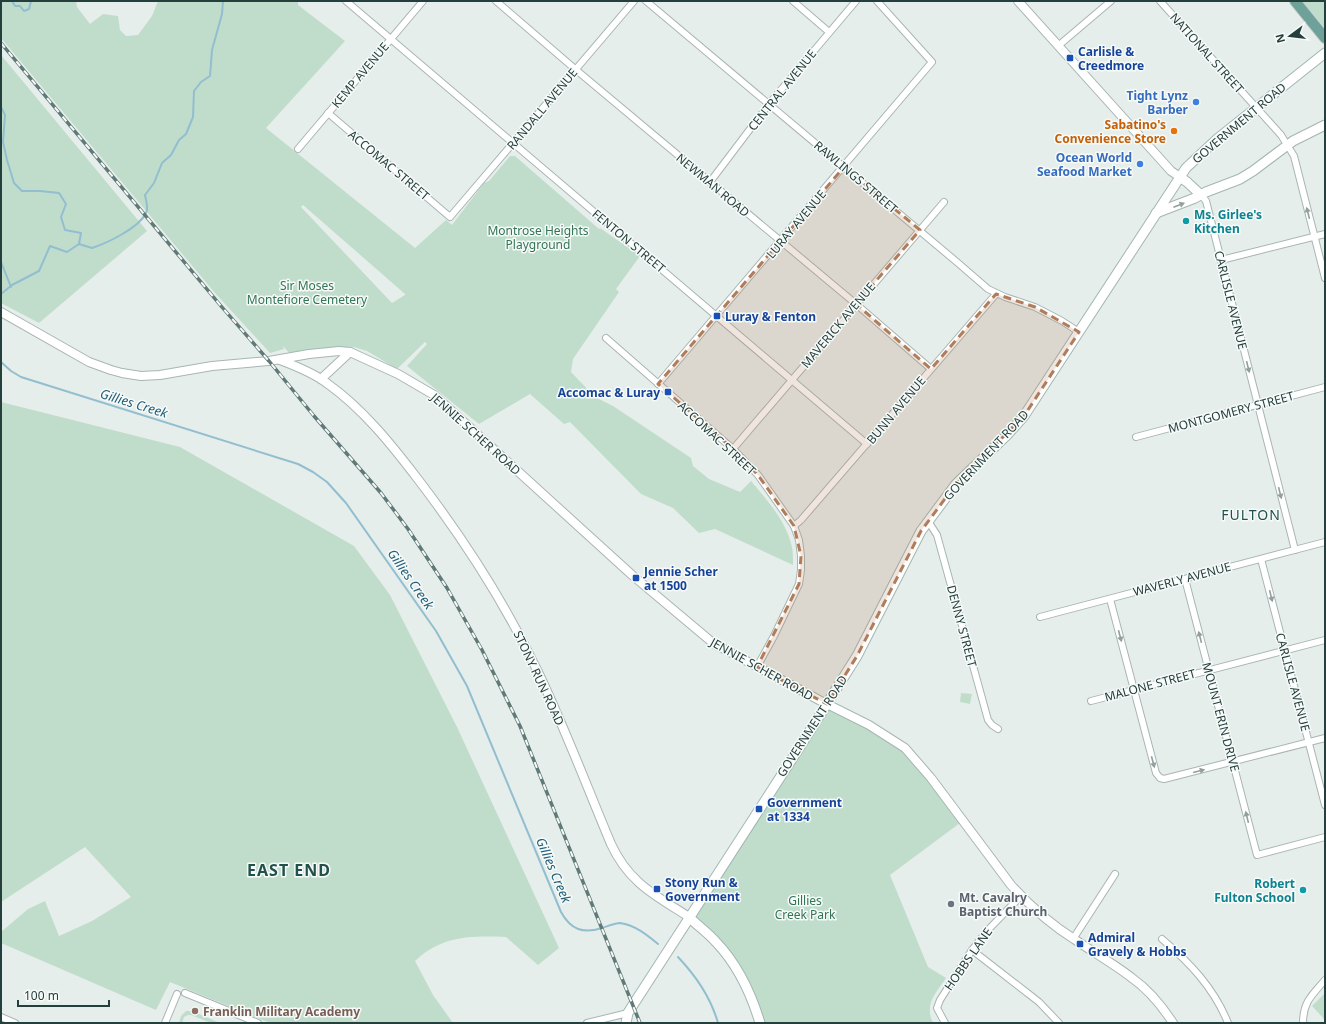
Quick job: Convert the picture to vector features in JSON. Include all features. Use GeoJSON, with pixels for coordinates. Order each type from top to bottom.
{"type":"FeatureCollection","features":[{"type":"Feature","properties":{"kind":"main road"},"geometry":{"type":"LineString","coordinates":[[1294,1],[1325,38]]}},
{"type":"Feature","properties":{"kind":"main road","name":"GOVERNMENT ROAD"},"geometry":{"type":"LineString","coordinates":[[626,1023],[632,1005],[858,656],[912,548],[928,521],[956,484],[1007,435],[1024,416],[1186,168],[1209,145],[1325,53]]}},
{"type":"Feature","properties":{"kind":"main road"},"geometry":{"type":"LineString","coordinates":[[1156,213],[1247,175],[1288,144],[1325,125]]}},
{"type":"Feature","properties":{"kind":"main road","name":"CARLISLE AVENUE"},"geometry":{"type":"LineString","coordinates":[[1180,177],[1188,182],[1201,195]]}},
{"type":"Feature","properties":{"kind":"main road","name":"STONY RUN ROAD"},"geometry":{"type":"LineString","coordinates":[[689,918],[716,942],[734,964],[749,990],[760,1023]]}},
{"type":"Feature","properties":{"kind":"street","name":"FENTON STREET"},"geometry":{"type":"LineString","coordinates":[[346,1],[867,444]]}},
{"type":"Feature","properties":{"kind":"street","name":"KEMP AVENUE"},"geometry":{"type":"LineString","coordinates":[[298,149],[423,1]]}},
{"type":"Feature","properties":{"kind":"street","name":"NEWMAN ROAD"},"geometry":{"type":"LineString","coordinates":[[496,1],[931,369]]}},
{"type":"Feature","properties":{"kind":"street","name":"RANDALL AVENUE"},"geometry":{"type":"LineString","coordinates":[[450,217],[634,1]]}},
{"type":"Feature","properties":{"kind":"street","name":"RAWLINGS STREET"},"geometry":{"type":"LineString","coordinates":[[646,1],[920,230],[988,289],[996,294],[1034,307],[1062,321],[1079,332]]}},
{"type":"Feature","properties":{"kind":"street"},"geometry":{"type":"LineString","coordinates":[[793,1],[829,32]]}},
{"type":"Feature","properties":{"kind":"street","name":"CENTRAL AVENUE"},"geometry":{"type":"LineString","coordinates":[[710,182],[769,104],[856,1]]}},
{"type":"Feature","properties":{"kind":"street","name":"LURAY AVENUE"},"geometry":{"type":"LineString","coordinates":[[658,384],[932,62],[877,1]]}},
{"type":"Feature","properties":{"kind":"street","name":"CARLISLE AVENUE"},"geometry":{"type":"LineString","coordinates":[[1018,1],[1171,171],[1180,177]]}},
{"type":"Feature","properties":{"kind":"street"},"geometry":{"type":"LineString","coordinates":[[1058,46],[1111,1]]}},
{"type":"Feature","properties":{"kind":"street","name":"NATIONAL STREET"},"geometry":{"type":"LineString","coordinates":[[1160,1],[1257,107],[1288,144],[1294,156],[1325,278]]}},
{"type":"Feature","properties":{"kind":"street","name":"ACCOMAC STREET"},"geometry":{"type":"LineString","coordinates":[[328,113],[450,217]]}},
{"type":"Feature","properties":{"kind":"street","name":"CARLISLE AVENUE"},"geometry":{"type":"LineString","coordinates":[[1201,195],[1206,200],[1295,550]]}},
{"type":"Feature","properties":{"kind":"street","name":"MAVERICK AVENUE"},"geometry":{"type":"LineString","coordinates":[[733,449],[944,202]]}},
{"type":"Feature","properties":{"kind":"street"},"geometry":{"type":"LineString","coordinates":[[1221,260],[1325,234]]}},
{"type":"Feature","properties":{"kind":"street","name":"BUNN AVENUE"},"geometry":{"type":"LineString","coordinates":[[794,526],[801,520],[996,294]]}},
{"type":"Feature","properties":{"kind":"street","name":"JENNIE SCHER ROAD"},"geometry":{"type":"LineString","coordinates":[[1,312],[89,362],[122,373],[141,376],[160,375],[212,366],[279,360],[314,353],[339,351],[350,352],[398,374],[434,395],[632,574],[713,643],[880,731],[905,748],[936,784],[1021,896],[1044,918],[1073,939],[1133,978],[1154,997],[1173,1023]]}},
{"type":"Feature","properties":{"kind":"street","name":"ACCOMAC STREET"},"geometry":{"type":"LineString","coordinates":[[606,338],[733,449],[758,475],[794,526],[799,540],[801,556],[799,584],[758,667]]}},
{"type":"Feature","properties":{"kind":"street"},"geometry":{"type":"LineString","coordinates":[[321,379],[350,352]]}},
{"type":"Feature","properties":{"kind":"street","name":"STONY RUN ROAD"},"geometry":{"type":"LineString","coordinates":[[279,360],[301,368],[321,379],[351,403],[382,435],[432,498],[463,542],[514,625],[538,671],[616,854],[630,875],[640,884],[689,918]]}},
{"type":"Feature","properties":{"kind":"street","name":"MONTGOMERY STREET"},"geometry":{"type":"LineString","coordinates":[[1136,437],[1325,387]]}},
{"type":"Feature","properties":{"kind":"street","name":"DENNY STREET"},"geometry":{"type":"LineString","coordinates":[[928,521],[937,534],[988,720],[998,729]]}},
{"type":"Feature","properties":{"kind":"street","name":"WAVERLY AVENUE"},"geometry":{"type":"LineString","coordinates":[[1040,617],[1325,542]]}},
{"type":"Feature","properties":{"kind":"street","name":"CARLISLE AVENUE"},"geometry":{"type":"LineString","coordinates":[[1261,559],[1325,805]]}},
{"type":"Feature","properties":{"kind":"street","name":"MOUNT ERIN DRIVE"},"geometry":{"type":"LineString","coordinates":[[1185,578],[1257,855],[1325,837]]}},
{"type":"Feature","properties":{"kind":"street"},"geometry":{"type":"LineString","coordinates":[[1110,598],[1156,773],[1160,778],[1164,779],[1325,738]]}},
{"type":"Feature","properties":{"kind":"street","name":"MALONE STREET"},"geometry":{"type":"LineString","coordinates":[[1090,701],[1325,640]]}},
{"type":"Feature","properties":{"kind":"street"},"geometry":{"type":"LineString","coordinates":[[1073,939],[1116,874]]}},
{"type":"Feature","properties":{"kind":"street","name":"HOBBS LANE"},"geometry":{"type":"LineString","coordinates":[[945,1023],[937,1008],[940,1000],[972,950],[986,932],[1021,896]]}},
{"type":"Feature","properties":{"kind":"street"},"geometry":{"type":"LineString","coordinates":[[1162,939],[1181,955],[1206,982],[1216,998],[1228,1023]]}},
{"type":"Feature","properties":{"kind":"street"},"geometry":{"type":"LineString","coordinates":[[972,950],[1039,1002],[1059,1023]]}},
{"type":"Feature","properties":{"kind":"street"},"geometry":{"type":"LineString","coordinates":[[1303,1023],[1305,1005],[1325,980]]}},
{"type":"Feature","properties":{"kind":"street"},"geometry":{"type":"LineString","coordinates":[[185,993],[258,1023]]}},
{"type":"Feature","properties":{"kind":"street"},"geometry":{"type":"LineString","coordinates":[[165,1023],[177,994]]}},
{"type":"Feature","properties":{"kind":"street"},"geometry":{"type":"LineString","coordinates":[[587,1023],[628,1014]]}},
{"type":"Feature","properties":{"kind":"street"},"geometry":{"type":"LineString","coordinates":[[1,1017],[15,1023]]}},
{"type":"Feature","properties":{"kind":"highlighted area"},"geometry":{"type":"Polygon","coordinates":[[[844,167],[920,230],[856,304],[931,369],[996,294],[1035,307],[1079,332],[1024,416],[956,484],[921,531],[857,656],[827,704],[757,667],[799,584],[801,556],[794,526],[758,475],[733,449],[658,384],[844,167]]]}},
{"type":"Feature","properties":{"kind":"green space"},"geometry":{"type":"Polygon","coordinates":[[[1,1],[76,1],[77,7],[90,24],[103,14],[118,16],[120,30],[126,36],[138,35],[152,16],[158,1],[298,1],[298,5],[345,41],[266,128],[415,248],[446,220],[452,225],[484,183],[489,181],[510,156],[515,156],[599,229],[600,228],[640,256],[616,289],[619,292],[573,359],[571,372],[595,397],[613,406],[691,458],[693,466],[709,479],[740,492],[751,481],[781,520],[792,547],[793,565],[715,529],[699,533],[673,508],[641,494],[570,422],[564,424],[530,394],[479,424],[407,366],[427,344],[425,342],[397,369],[367,351],[354,347],[309,351],[291,355],[283,346],[284,349],[270,353],[215,293],[1,38],[1,1]],[[303,205],[301,207],[392,303],[405,294],[303,205]]]}},
{"type":"Feature","properties":{"kind":"green space"},"geometry":{"type":"Polygon","coordinates":[[[1302,1],[1325,1],[1325,28],[1302,1]]]}},
{"type":"Feature","properties":{"kind":"green space"},"geometry":{"type":"Polygon","coordinates":[[[1,55],[147,231],[39,323],[1,303],[1,55]]]}},
{"type":"Feature","properties":{"kind":"green space"},"geometry":{"type":"Polygon","coordinates":[[[1,402],[180,447],[354,546],[390,595],[457,727],[559,948],[538,965],[506,937],[469,937],[458,939],[436,946],[426,952],[415,961],[433,995],[453,1023],[270,1023],[170,982],[156,1010],[1,943],[1,932],[28,909],[45,901],[59,936],[92,921],[131,897],[85,847],[1,902],[1,402]]]}},
{"type":"Feature","properties":{"kind":"green space"},"geometry":{"type":"Polygon","coordinates":[[[961,693],[972,694],[970,704],[960,702],[961,693]]]}},
{"type":"Feature","properties":{"kind":"green space","name":"Gillies Creek Park"},"geometry":{"type":"Polygon","coordinates":[[[827,704],[893,740],[964,820],[890,875],[928,967],[946,978],[932,999],[930,1010],[933,1023],[760,1023],[740,975],[689,917],[827,704]]]}},
{"type":"Feature","properties":{"kind":"green space"},"geometry":{"type":"Polygon","coordinates":[[[1325,993],[1325,1020],[1312,1006],[1325,993]]]}},
{"type":"Feature","properties":{"kind":"green space"},"geometry":{"type":"Polygon","coordinates":[[[186,1011],[192,1011],[220,1023],[211,1023],[188,1015],[184,1017],[182,1023],[179,1023],[181,1016],[186,1011]]]}},
{"type":"Feature","properties":{"kind":"waterway"},"geometry":{"type":"LineString","coordinates":[[12,1],[15,6],[20,6],[24,11],[29,9],[31,1]]}},
{"type":"Feature","properties":{"kind":"waterway"},"geometry":{"type":"LineString","coordinates":[[79,244],[92,248],[106,243],[137,224],[146,213],[147,207],[145,195],[154,183],[162,163],[171,155],[179,140],[186,134],[193,117],[194,91],[201,82],[210,76],[212,50],[222,14],[223,1]]}},
{"type":"Feature","properties":{"kind":"waterway","name":"Gillies Creek"},"geometry":{"type":"LineString","coordinates":[[1,107],[5,115],[3,142],[14,183],[22,191],[59,193],[66,204],[61,217],[65,230],[81,233],[79,244],[67,252],[50,246],[39,271],[12,285],[1,294]]}},
{"type":"Feature","properties":{"kind":"waterway"},"geometry":{"type":"LineString","coordinates":[[1,262],[11,287]]}},
{"type":"Feature","properties":{"kind":"waterway","name":"Gillies Creek"},"geometry":{"type":"LineString","coordinates":[[1,362],[21,377],[298,464],[327,482],[346,503],[436,631],[467,686],[561,912],[565,918],[573,927],[589,931],[618,923],[625,924],[650,937],[658,944]]}},
{"type":"Feature","properties":{"kind":"waterway","name":"Gillies Creek"},"geometry":{"type":"LineString","coordinates":[[678,957],[691,972],[707,996],[718,1023]]}},
{"type":"Feature","properties":{"kind":"railway"},"geometry":{"type":"LineString","coordinates":[[1,43],[221,306],[381,493],[408,529],[447,588],[482,650],[520,726],[640,1023]]}},
{"type":"Feature","properties":{"kind":"place","name":"Carlisle & Creedmore"},"geometry":{"type":"Point","coordinates":[1070,58]}},
{"type":"Feature","properties":{"kind":"place","name":"Tight Lynz Barber"},"geometry":{"type":"Point","coordinates":[1196,102]}},
{"type":"Feature","properties":{"kind":"place","name":"Sabatino's Convenience Store"},"geometry":{"type":"Point","coordinates":[1174,131]}},
{"type":"Feature","properties":{"kind":"place","name":"Ocean World Seafood Market"},"geometry":{"type":"Point","coordinates":[1140,164]}},
{"type":"Feature","properties":{"kind":"place","name":"Ms. Girlee's Kitchen"},"geometry":{"type":"Point","coordinates":[1186,221]}},
{"type":"Feature","properties":{"kind":"place","name":"Luray & Fenton"},"geometry":{"type":"Point","coordinates":[717,316]}},
{"type":"Feature","properties":{"kind":"place","name":"Accomac & Luray"},"geometry":{"type":"Point","coordinates":[668,392]}},
{"type":"Feature","properties":{"kind":"place","name":"Jennie Scher at 1500"},"geometry":{"type":"Point","coordinates":[636,578]}},
{"type":"Feature","properties":{"kind":"place","name":"Government at 1334"},"geometry":{"type":"Point","coordinates":[759,809]}},
{"type":"Feature","properties":{"kind":"place","name":"Stony Run & Government"},"geometry":{"type":"Point","coordinates":[657,889]}},
{"type":"Feature","properties":{"kind":"place","name":"Robert Fulton School"},"geometry":{"type":"Point","coordinates":[1303,890]}},
{"type":"Feature","properties":{"kind":"place","name":"Mt. Cavalry Baptist Church"},"geometry":{"type":"Point","coordinates":[951,904]}},
{"type":"Feature","properties":{"kind":"place","name":"Admiral Gravely & Hobbs"},"geometry":{"type":"Point","coordinates":[1080,944]}},
{"type":"Feature","properties":{"kind":"place","name":"Franklin Military Academy"},"geometry":{"type":"Point","coordinates":[195,1011]}},
{"type":"Feature","properties":{"kind":"district","name":"FULTON"},"geometry":{"type":"Point","coordinates":[1251,514]}},
{"type":"Feature","properties":{"kind":"district","name":"EAST END"},"geometry":{"type":"Point","coordinates":[289,870]}},
{"type":"Feature","properties":{"kind":"park label","name":"Montrose Heights Playground"},"geometry":{"type":"Point","coordinates":[538,237]}},
{"type":"Feature","properties":{"kind":"park label","name":"Sir Moses Montefiore Cemetery"},"geometry":{"type":"Point","coordinates":[307,292]}}]}
